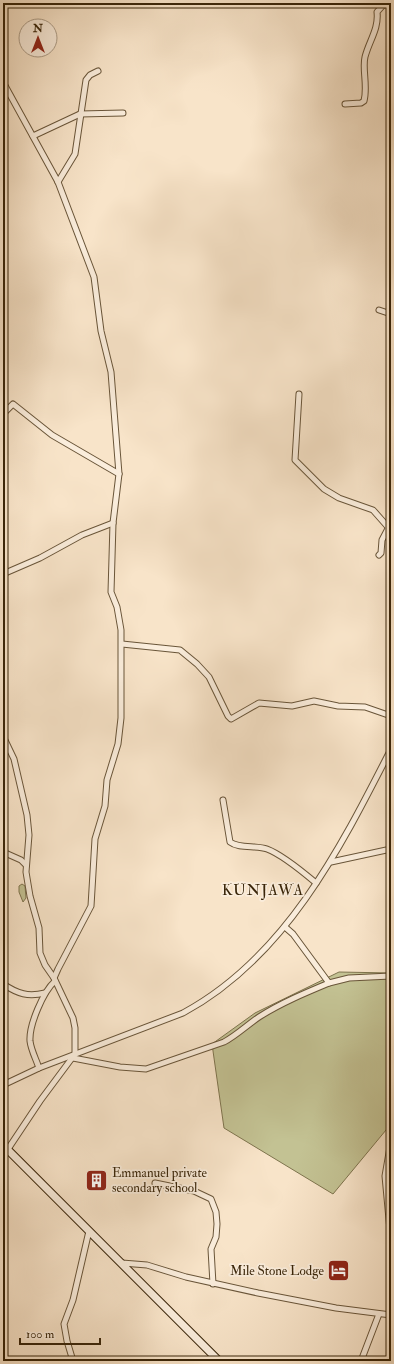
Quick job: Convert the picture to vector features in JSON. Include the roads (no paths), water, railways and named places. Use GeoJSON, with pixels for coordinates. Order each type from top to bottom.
{"type":"FeatureCollection","features":[{"type":"Feature","properties":{"kind":"main road"},"geometry":{"type":"LineString","coordinates":[[5,1147],[219,1361]]}},
{"type":"Feature","properties":{"kind":"street"},"geometry":{"type":"LineString","coordinates":[[345,104],[361,103],[364,101],[366,86],[365,57],[375,32],[378,20],[377,12],[385,3]]}},
{"type":"Feature","properties":{"kind":"street"},"geometry":{"type":"LineString","coordinates":[[58,182],[75,154],[86,80],[90,75],[98,71]]}},
{"type":"Feature","properties":{"kind":"street"},"geometry":{"type":"LineString","coordinates":[[3,82],[58,182],[87,255],[97,286],[98,315],[112,379],[119,474],[113,523],[111,592],[117,607],[122,644],[120,678],[121,718],[118,744],[107,780],[105,806],[95,839],[91,906],[58,969],[54,980],[45,993],[35,1018],[30,1038],[39,1068]]}},
{"type":"Feature","properties":{"kind":"street"},"geometry":{"type":"LineString","coordinates":[[33,136],[80,114],[123,114]]}},
{"type":"Feature","properties":{"kind":"street"},"geometry":{"type":"LineString","coordinates":[[379,310],[391,314]]}},
{"type":"Feature","properties":{"kind":"street"},"geometry":{"type":"LineString","coordinates":[[299,394],[295,460],[324,490],[339,498],[373,510],[390,525],[382,540],[381,553],[379,555]]}},
{"type":"Feature","properties":{"kind":"street"},"geometry":{"type":"LineString","coordinates":[[3,414],[13,404],[52,435],[119,474]]}},
{"type":"Feature","properties":{"kind":"street"},"geometry":{"type":"LineString","coordinates":[[3,574],[40,558],[82,535],[113,523]]}},
{"type":"Feature","properties":{"kind":"street"},"geometry":{"type":"LineString","coordinates":[[122,644],[180,650],[197,664],[209,677],[228,716],[231,718],[259,703],[292,706],[314,700],[338,706],[365,707],[391,716]]}},
{"type":"Feature","properties":{"kind":"street"},"geometry":{"type":"LineString","coordinates":[[3,736],[14,759],[27,816],[29,835],[26,865],[30,896],[39,928],[40,954],[73,1018],[75,1028],[74,1056],[5,1147]]}},
{"type":"Feature","properties":{"kind":"street"},"geometry":{"type":"LineString","coordinates":[[3,1084],[39,1068],[162,1022],[200,1004],[228,984],[285,927],[331,862],[391,749]]}},
{"type":"Feature","properties":{"kind":"street"},"geometry":{"type":"LineString","coordinates":[[223,800],[230,842],[233,845],[256,846],[269,850],[316,883]]}},
{"type":"Feature","properties":{"kind":"street"},"geometry":{"type":"LineString","coordinates":[[331,862],[391,849]]}},
{"type":"Feature","properties":{"kind":"street"},"geometry":{"type":"LineString","coordinates":[[3,852],[21,860],[26,865]]}},
{"type":"Feature","properties":{"kind":"street"},"geometry":{"type":"LineString","coordinates":[[285,927],[311,957],[329,983]]}},
{"type":"Feature","properties":{"kind":"street"},"geometry":{"type":"LineString","coordinates":[[3,947],[3,955]]}},
{"type":"Feature","properties":{"kind":"street"},"geometry":{"type":"LineString","coordinates":[[74,1056],[120,1067],[146,1069],[224,1042],[236,1036],[267,1012],[329,983],[349,978],[391,976]]}},
{"type":"Feature","properties":{"kind":"street"},"geometry":{"type":"LineString","coordinates":[[3,984],[16,992],[28,996],[45,993]]}},
{"type":"Feature","properties":{"kind":"street"},"geometry":{"type":"LineString","coordinates":[[391,1141],[385,1185],[391,1241]]}},
{"type":"Feature","properties":{"kind":"street"},"geometry":{"type":"LineString","coordinates":[[156,1183],[194,1192],[211,1199],[216,1212],[217,1224],[216,1237],[211,1249],[213,1284]]}},
{"type":"Feature","properties":{"kind":"street"},"geometry":{"type":"LineString","coordinates":[[73,1361],[64,1324],[73,1300],[89,1231]]}},
{"type":"Feature","properties":{"kind":"street"},"geometry":{"type":"LineString","coordinates":[[122,1264],[147,1265],[213,1284],[336,1308],[391,1315]]}},
{"type":"Feature","properties":{"kind":"street"},"geometry":{"type":"LineString","coordinates":[[361,1361],[379,1314]]}},
{"type":"Feature","properties":{"kind":"place","name":"Emmanuel private secondary school"},"geometry":{"type":"Point","coordinates":[97,1180]}},
{"type":"Feature","properties":{"kind":"place","name":"Mile Stone Lodge"},"geometry":{"type":"Point","coordinates":[339,1271]}},
{"type":"Feature","properties":{"kind":"district","name":"KUNJAWA"},"geometry":{"type":"Point","coordinates":[263,890]}}]}
